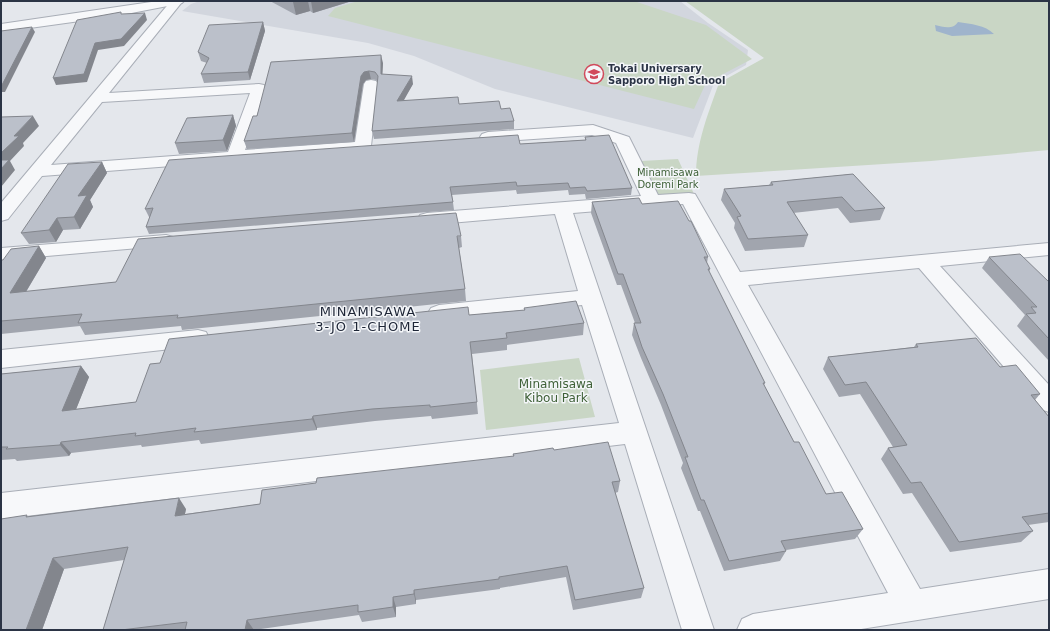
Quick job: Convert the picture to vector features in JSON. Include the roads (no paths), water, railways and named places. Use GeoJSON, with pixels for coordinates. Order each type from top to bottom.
{"type":"FeatureCollection","features":[{"type":"Feature","properties":{"kind":"street"},"geometry":{"type":"LineString","coordinates":[[1,28],[116,12],[177,1]]}},
{"type":"Feature","properties":{"kind":"street"},"geometry":{"type":"LineString","coordinates":[[1,216],[96,98],[177,1]]}},
{"type":"Feature","properties":{"kind":"street"},"geometry":{"type":"LineString","coordinates":[[37,171],[371,146],[371,84]]}},
{"type":"Feature","properties":{"kind":"street"},"geometry":{"type":"LineString","coordinates":[[96,98],[259,88],[235,155]]}},
{"type":"Feature","properties":{"kind":"street"},"geometry":{"type":"LineString","coordinates":[[474,138],[593,130],[623,140],[652,201]]}},
{"type":"Feature","properties":{"kind":"street"},"geometry":{"type":"LineString","coordinates":[[404,221],[689,198],[912,606]]}},
{"type":"Feature","properties":{"kind":"street"},"geometry":{"type":"LineString","coordinates":[[562,208],[698,630]]}},
{"type":"Feature","properties":{"kind":"street"},"geometry":{"type":"LineString","coordinates":[[1,254],[183,239]]}},
{"type":"Feature","properties":{"kind":"street"},"geometry":{"type":"LineString","coordinates":[[733,280],[1049,249]]}},
{"type":"Feature","properties":{"kind":"street"},"geometry":{"type":"LineString","coordinates":[[924,261],[1049,402]]}},
{"type":"Feature","properties":{"kind":"street"},"geometry":{"type":"LineString","coordinates":[[418,315],[591,296]]}},
{"type":"Feature","properties":{"kind":"street"},"geometry":{"type":"LineString","coordinates":[[1,359],[221,336]]}},
{"type":"Feature","properties":{"kind":"street"},"geometry":{"type":"LineString","coordinates":[[1,506],[634,432]]}},
{"type":"Feature","properties":{"kind":"street"},"geometry":{"type":"LineString","coordinates":[[753,630],[1049,584]]}},
{"type":"Feature","properties":{"kind":"water"},"geometry":{"type":"Polygon","coordinates":[[[958,22],[982,27],[994,34],[952,36],[936,31],[935,25],[951,27],[956,25],[958,22]]]}},
{"type":"Feature","properties":{"kind":"place","name":"Tokai Universary Sapporo High School"},"geometry":{"type":"Point","coordinates":[594,74]}},
{"type":"Feature","properties":{"kind":"district","name":"MINAMISAWA 3-JO 1-CHOME"},"geometry":{"type":"Point","coordinates":[368,318]}},
{"type":"Feature","properties":{"kind":"park label","name":"Minamisawa Doremi Park"},"geometry":{"type":"Point","coordinates":[668,178]}},
{"type":"Feature","properties":{"kind":"park label","name":"Minamisawa Kibou Park"},"geometry":{"type":"Point","coordinates":[556,391]}}]}
